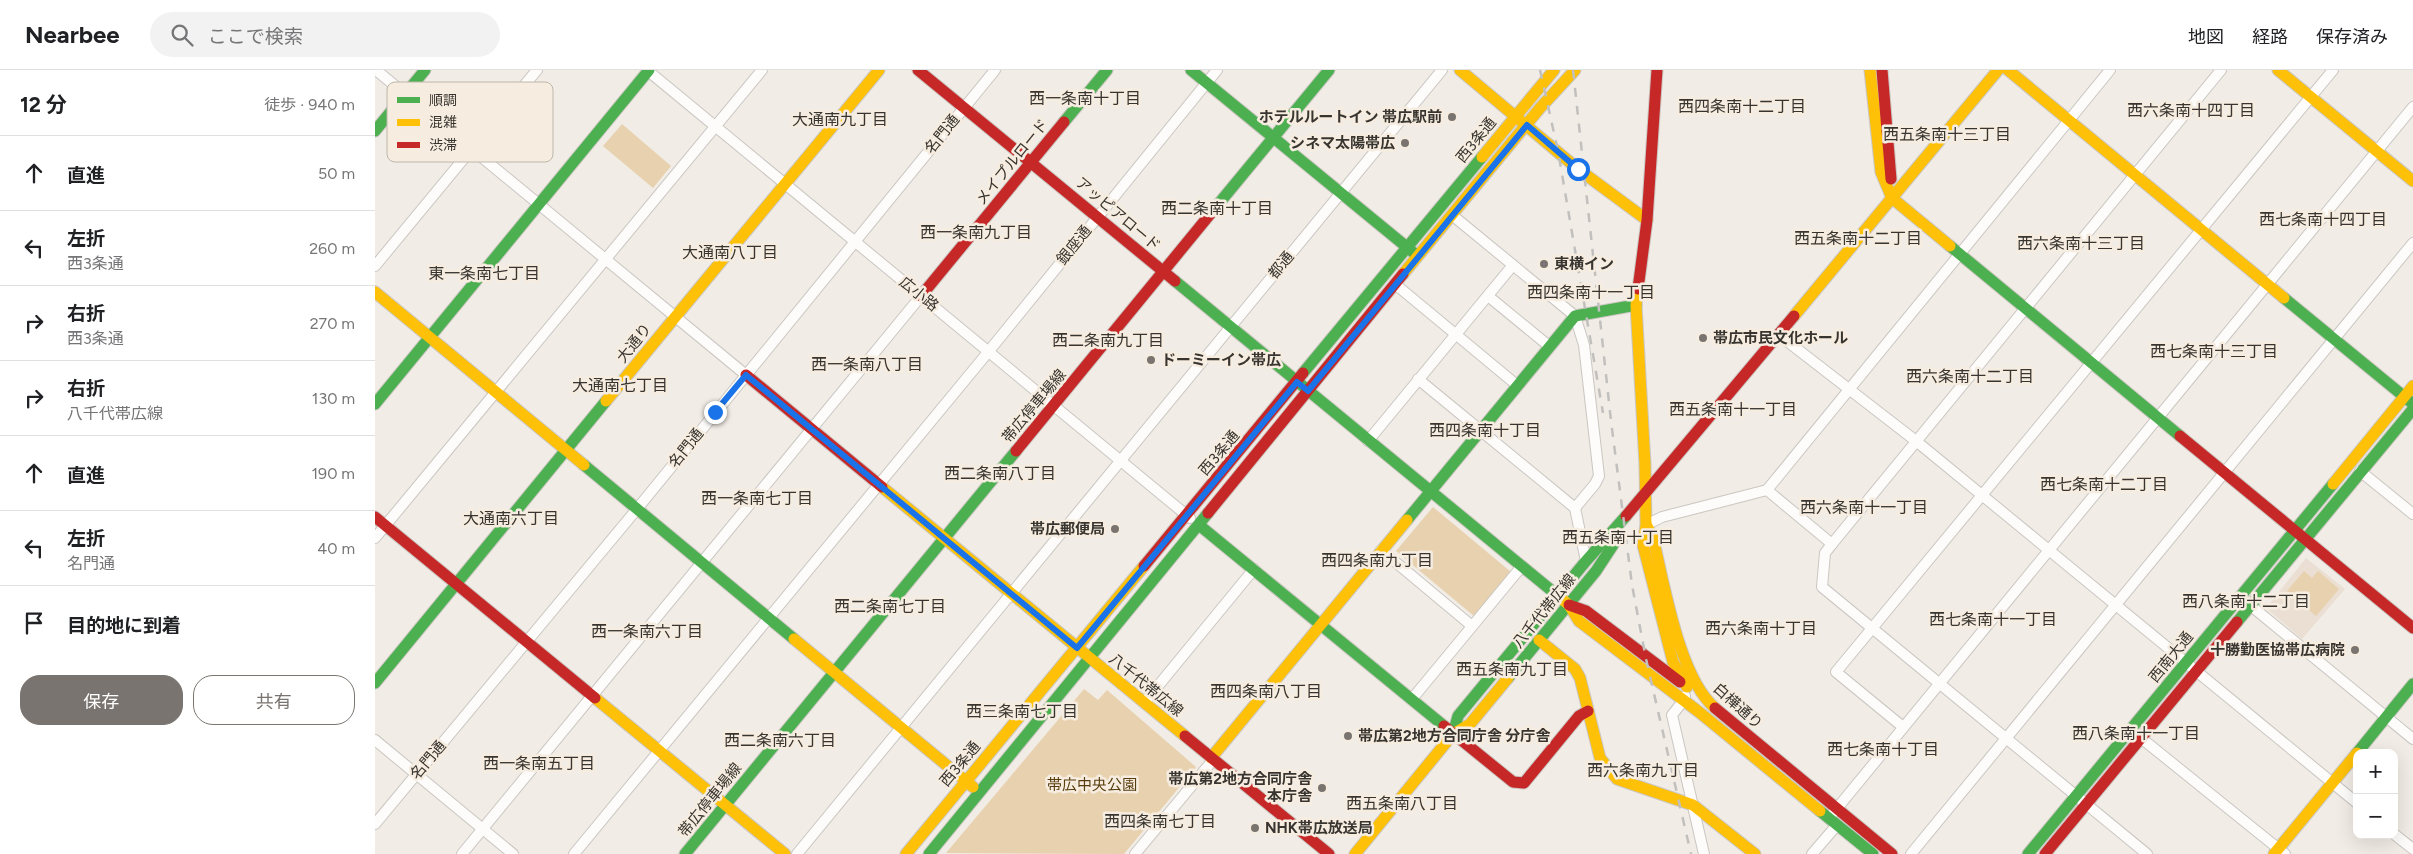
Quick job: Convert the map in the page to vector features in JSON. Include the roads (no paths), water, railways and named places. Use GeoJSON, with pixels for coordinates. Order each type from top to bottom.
{"type":"FeatureCollection","features":[{"type":"Feature","properties":{"kind":"main road"},"geometry":{"type":"LineString","coordinates":[[415,82],[425,70]]}},
{"type":"Feature","properties":{"kind":"main road"},"geometry":{"type":"LineString","coordinates":[[375,404],[648,70]]}},
{"type":"Feature","properties":{"kind":"main road","name":"大通り"},"geometry":{"type":"LineString","coordinates":[[375,683],[879,70]]}},
{"type":"Feature","properties":{"kind":"main road","name":"アッピアロード"},"geometry":{"type":"LineString","coordinates":[[918,70],[1569,605]]}},
{"type":"Feature","properties":{"kind":"main road","name":"メイプルロード"},"geometry":{"type":"LineString","coordinates":[[921,296],[1107,70]]}},
{"type":"Feature","properties":{"kind":"main road"},"geometry":{"type":"LineString","coordinates":[[1191,70],[1418,256]]}},
{"type":"Feature","properties":{"kind":"main road","name":"帯広停車場線"},"geometry":{"type":"LineString","coordinates":[[685,854],[1329,70]]}},
{"type":"Feature","properties":{"kind":"main road"},"geometry":{"type":"LineString","coordinates":[[1461,70],[1578,169],[1647,220]]}},
{"type":"Feature","properties":{"kind":"main road","name":"西3条通"},"geometry":{"type":"LineString","coordinates":[[906,854],[1554,70]]}},
{"type":"Feature","properties":{"kind":"main road","name":"西3条通"},"geometry":{"type":"LineString","coordinates":[[929,854],[978,791],[1199,525],[1418,256],[1575,70]]}},
{"type":"Feature","properties":{"kind":"main road","name":"白樺通り"},"geometry":{"type":"LineString","coordinates":[[1657,70],[1647,220],[1636,305],[1646,525],[1643,545],[1673,662],[1687,687]]}},
{"type":"Feature","properties":{"kind":"main road"},"geometry":{"type":"LineString","coordinates":[[1870,70],[1881,172],[1892,198],[2413,628]]}},
{"type":"Feature","properties":{"kind":"main road"},"geometry":{"type":"LineString","coordinates":[[1881,70],[1892,198]]}},
{"type":"Feature","properties":{"kind":"main road","name":"八千代帯広線"},"geometry":{"type":"LineString","coordinates":[[1453,734],[1458,716],[1586,561],[1645,495],[1998,70]]}},
{"type":"Feature","properties":{"kind":"main road"},"geometry":{"type":"LineString","coordinates":[[2008,70],[2409,401]]}},
{"type":"Feature","properties":{"kind":"main road"},"geometry":{"type":"LineString","coordinates":[[2278,70],[2413,181]]}},
{"type":"Feature","properties":{"kind":"main road"},"geometry":{"type":"LineString","coordinates":[[375,131],[387,116]]}},
{"type":"Feature","properties":{"kind":"main road"},"geometry":{"type":"LineString","coordinates":[[375,292],[978,791]]}},
{"type":"Feature","properties":{"kind":"main road"},"geometry":{"type":"LineString","coordinates":[[1212,759],[1320,624],[1575,316],[1636,305]]}},
{"type":"Feature","properties":{"kind":"main road","name":"八千代帯広線"},"geometry":{"type":"LineString","coordinates":[[746,375],[1329,854]]}},
{"type":"Feature","properties":{"kind":"main road","name":"西南大通"},"geometry":{"type":"LineString","coordinates":[[2029,854],[2294,530],[2409,401],[2413,386]]}},
{"type":"Feature","properties":{"kind":"main road","name":"西南大通"},"geometry":{"type":"LineString","coordinates":[[2045,854],[2413,409]]}},
{"type":"Feature","properties":{"kind":"main road","name":"八千代帯広線"},"geometry":{"type":"LineString","coordinates":[[1355,854],[1453,734],[1470,724],[1569,605],[1596,571],[1645,495]]}},
{"type":"Feature","properties":{"kind":"main road"},"geometry":{"type":"LineString","coordinates":[[375,517],[785,854]]}},
{"type":"Feature","properties":{"kind":"main road"},"geometry":{"type":"LineString","coordinates":[[1199,525],[1513,782],[1524,783],[1579,716],[1588,711]]}},
{"type":"Feature","properties":{"kind":"main road","name":"白樺通り"},"geometry":{"type":"LineString","coordinates":[[1646,525],[1653,538],[1679,644],[1696,685],[1708,702],[1892,854]]}},
{"type":"Feature","properties":{"kind":"main road"},"geometry":{"type":"LineString","coordinates":[[1569,605],[1586,610],[1708,702]]}},
{"type":"Feature","properties":{"kind":"main road"},"geometry":{"type":"LineString","coordinates":[[1569,605],[1579,621],[1684,700],[1873,854]]}},
{"type":"Feature","properties":{"kind":"main road"},"geometry":{"type":"LineString","coordinates":[[1539,640],[1575,669],[1600,758],[1617,779],[1629,785],[1667,795],[1693,805],[1755,854]]}},
{"type":"Feature","properties":{"kind":"main road"},"geometry":{"type":"LineString","coordinates":[[2360,749],[2413,684]]}},
{"type":"Feature","properties":{"kind":"main road"},"geometry":{"type":"LineString","coordinates":[[2279,852],[2353,758]]}},
{"type":"Feature","properties":{"kind":"street"},"geometry":{"type":"LineString","coordinates":[[376,70],[390,82]]}},
{"type":"Feature","properties":{"kind":"street"},"geometry":{"type":"LineString","coordinates":[[527,82],[537,70]]}},
{"type":"Feature","properties":{"kind":"street","name":"広小路"},"geometry":{"type":"LineString","coordinates":[[648,70],[1199,525]]}},
{"type":"Feature","properties":{"kind":"street"},"geometry":{"type":"LineString","coordinates":[[375,538],[762,70]]}},
{"type":"Feature","properties":{"kind":"street","name":"名門通"},"geometry":{"type":"LineString","coordinates":[[375,824],[637,509],[995,70]]}},
{"type":"Feature","properties":{"kind":"street","name":"銀座通"},"geometry":{"type":"LineString","coordinates":[[574,854],[989,351],[1217,70]]}},
{"type":"Feature","properties":{"kind":"street","name":"都通"},"geometry":{"type":"LineString","coordinates":[[797,854],[1122,462],[1230,327],[1442,70]]}},
{"type":"Feature","properties":{"kind":"street"},"geometry":{"type":"LineString","coordinates":[[1646,525],[1663,517],[1767,490],[2110,70]]}},
{"type":"Feature","properties":{"kind":"street"},"geometry":{"type":"LineString","coordinates":[[2147,854],[1822,587],[1825,553],[2221,70]]}},
{"type":"Feature","properties":{"kind":"street"},"geometry":{"type":"LineString","coordinates":[[1903,727],[1836,672],[2333,70]]}},
{"type":"Feature","properties":{"kind":"street"},"geometry":{"type":"LineString","coordinates":[[1812,854],[1833,822],[1837,809],[2413,107]]}},
{"type":"Feature","properties":{"kind":"street"},"geometry":{"type":"LineString","coordinates":[[375,266],[460,162]]}},
{"type":"Feature","properties":{"kind":"street"},"geometry":{"type":"LineString","coordinates":[[487,162],[746,375]]}},
{"type":"Feature","properties":{"kind":"street"},"geometry":{"type":"LineString","coordinates":[[1452,215],[1575,316],[1584,345],[1599,476],[1595,484],[1575,508]]}},
{"type":"Feature","properties":{"kind":"street"},"geometry":{"type":"LineString","coordinates":[[1911,854],[2413,243]]}},
{"type":"Feature","properties":{"kind":"street"},"geometry":{"type":"LineString","coordinates":[[1368,441],[1513,265]]}},
{"type":"Feature","properties":{"kind":"street"},"geometry":{"type":"LineString","coordinates":[[1395,284],[1518,386]]}},
{"type":"Feature","properties":{"kind":"street"},"geometry":{"type":"LineString","coordinates":[[462,854],[921,296]]}},
{"type":"Feature","properties":{"kind":"street"},"geometry":{"type":"LineString","coordinates":[[1488,296],[1549,346]]}},
{"type":"Feature","properties":{"kind":"street"},"geometry":{"type":"LineString","coordinates":[[1779,334],[1849,391],[1916,441],[2353,800]]}},
{"type":"Feature","properties":{"kind":"street"},"geometry":{"type":"LineString","coordinates":[[1418,379],[1575,508],[1586,561]]}},
{"type":"Feature","properties":{"kind":"street"},"geometry":{"type":"LineString","coordinates":[[2360,471],[2413,514]]}},
{"type":"Feature","properties":{"kind":"street"},"geometry":{"type":"LineString","coordinates":[[1767,490],[1832,544]]}},
{"type":"Feature","properties":{"kind":"street"},"geometry":{"type":"LineString","coordinates":[[1381,550],[1472,626]]}},
{"type":"Feature","properties":{"kind":"street"},"geometry":{"type":"LineString","coordinates":[[1412,699],[1522,566]]}},
{"type":"Feature","properties":{"kind":"street"},"geometry":{"type":"LineString","coordinates":[[1144,703],[1254,569]]}},
{"type":"Feature","properties":{"kind":"street"},"geometry":{"type":"LineString","coordinates":[[2250,605],[2413,739]]}},
{"type":"Feature","properties":{"kind":"street"},"geometry":{"type":"LineString","coordinates":[[1662,667],[1669,667],[1673,662]]}},
{"type":"Feature","properties":{"kind":"street"},"geometry":{"type":"LineString","coordinates":[[1687,687],[1684,700],[1672,715],[1704,854]]}},
{"type":"Feature","properties":{"kind":"street"},"geometry":{"type":"LineString","coordinates":[[2141,738],[2279,852]]}},
{"type":"Feature","properties":{"kind":"street"},"geometry":{"type":"LineString","coordinates":[[375,740],[513,854]]}},
{"type":"Feature","properties":{"kind":"street"},"geometry":{"type":"LineString","coordinates":[[1135,854],[1212,759]]}},
{"type":"Feature","properties":{"kind":"street"},"geometry":{"type":"LineString","coordinates":[[2398,837],[2413,849]]}},
{"type":"Feature","properties":{"kind":"railway"},"geometry":{"type":"LineString","coordinates":[[1540,70],[1558,151],[1603,413]]}},
{"type":"Feature","properties":{"kind":"railway"},"geometry":{"type":"LineString","coordinates":[[1573,70],[1611,421],[1632,585],[1646,659],[1691,854]]}},
{"type":"Feature","properties":{"kind":"place","name":"ホテルルートイン 帯広駅前"},"geometry":{"type":"Point","coordinates":[1452,117]}},
{"type":"Feature","properties":{"kind":"place","name":"シネマ太陽帯広"},"geometry":{"type":"Point","coordinates":[1405,143]}},
{"type":"Feature","properties":{"kind":"place","name":"東横イン"},"geometry":{"type":"Point","coordinates":[1544,264]}},
{"type":"Feature","properties":{"kind":"place","name":"帯広市民文化ホール"},"geometry":{"type":"Point","coordinates":[1703,338]}},
{"type":"Feature","properties":{"kind":"place","name":"ドーミーイン帯広"},"geometry":{"type":"Point","coordinates":[1151,360]}},
{"type":"Feature","properties":{"kind":"place","name":"帯広郵便局"},"geometry":{"type":"Point","coordinates":[1115,529]}},
{"type":"Feature","properties":{"kind":"place","name":"十勝勤医協帯広病院"},"geometry":{"type":"Point","coordinates":[2355,650]}},
{"type":"Feature","properties":{"kind":"place","name":"帯広第2地方合同庁舎 分庁舎"},"geometry":{"type":"Point","coordinates":[1348,736]}},
{"type":"Feature","properties":{"kind":"place","name":"帯広第2地方合同庁舎 本庁舎"},"geometry":{"type":"Point","coordinates":[1322,788]}},
{"type":"Feature","properties":{"kind":"place","name":"NHK帯広放送局"},"geometry":{"type":"Point","coordinates":[1255,828]}},
{"type":"Feature","properties":{"kind":"district","name":"西一条南十丁目"},"geometry":{"type":"Point","coordinates":[1085,98]}},
{"type":"Feature","properties":{"kind":"district","name":"西四条南十二丁目"},"geometry":{"type":"Point","coordinates":[1742,106]}},
{"type":"Feature","properties":{"kind":"district","name":"西六条南十四丁目"},"geometry":{"type":"Point","coordinates":[2191,110]}},
{"type":"Feature","properties":{"kind":"district","name":"大通南九丁目"},"geometry":{"type":"Point","coordinates":[840,119]}},
{"type":"Feature","properties":{"kind":"district","name":"西五条南十三丁目"},"geometry":{"type":"Point","coordinates":[1947,134]}},
{"type":"Feature","properties":{"kind":"district","name":"西二条南十丁目"},"geometry":{"type":"Point","coordinates":[1217,208]}},
{"type":"Feature","properties":{"kind":"district","name":"西七条南十四丁目"},"geometry":{"type":"Point","coordinates":[2323,219]}},
{"type":"Feature","properties":{"kind":"district","name":"西一条南九丁目"},"geometry":{"type":"Point","coordinates":[976,232]}},
{"type":"Feature","properties":{"kind":"district","name":"西五条南十二丁目"},"geometry":{"type":"Point","coordinates":[1858,238]}},
{"type":"Feature","properties":{"kind":"district","name":"西六条南十三丁目"},"geometry":{"type":"Point","coordinates":[2081,243]}},
{"type":"Feature","properties":{"kind":"district","name":"大通南八丁目"},"geometry":{"type":"Point","coordinates":[730,252]}},
{"type":"Feature","properties":{"kind":"district","name":"東一条南七丁目"},"geometry":{"type":"Point","coordinates":[484,273]}},
{"type":"Feature","properties":{"kind":"district","name":"西四条南十一丁目"},"geometry":{"type":"Point","coordinates":[1591,292]}},
{"type":"Feature","properties":{"kind":"district","name":"西二条南九丁目"},"geometry":{"type":"Point","coordinates":[1108,340]}},
{"type":"Feature","properties":{"kind":"district","name":"西七条南十三丁目"},"geometry":{"type":"Point","coordinates":[2214,351]}},
{"type":"Feature","properties":{"kind":"district","name":"西一条南八丁目"},"geometry":{"type":"Point","coordinates":[867,364]}},
{"type":"Feature","properties":{"kind":"district","name":"西六条南十二丁目"},"geometry":{"type":"Point","coordinates":[1970,376]}},
{"type":"Feature","properties":{"kind":"district","name":"大通南七丁目"},"geometry":{"type":"Point","coordinates":[620,385]}},
{"type":"Feature","properties":{"kind":"district","name":"西五条南十一丁目"},"geometry":{"type":"Point","coordinates":[1733,409]}},
{"type":"Feature","properties":{"kind":"district","name":"西四条南十丁目"},"geometry":{"type":"Point","coordinates":[1485,430]}},
{"type":"Feature","properties":{"kind":"district","name":"西二条南八丁目"},"geometry":{"type":"Point","coordinates":[1000,473]}},
{"type":"Feature","properties":{"kind":"district","name":"西七条南十二丁目"},"geometry":{"type":"Point","coordinates":[2104,484]}},
{"type":"Feature","properties":{"kind":"district","name":"西一条南七丁目"},"geometry":{"type":"Point","coordinates":[757,498]}},
{"type":"Feature","properties":{"kind":"district","name":"西六条南十一丁目"},"geometry":{"type":"Point","coordinates":[1864,507]}},
{"type":"Feature","properties":{"kind":"district","name":"大通南六丁目"},"geometry":{"type":"Point","coordinates":[511,518]}},
{"type":"Feature","properties":{"kind":"district","name":"西五条南十丁目"},"geometry":{"type":"Point","coordinates":[1618,537]}},
{"type":"Feature","properties":{"kind":"district","name":"西四条南九丁目"},"geometry":{"type":"Point","coordinates":[1377,560]}},
{"type":"Feature","properties":{"kind":"district","name":"西八条南十二丁目"},"geometry":{"type":"Point","coordinates":[2246,601]}},
{"type":"Feature","properties":{"kind":"district","name":"西二条南七丁目"},"geometry":{"type":"Point","coordinates":[890,606]}},
{"type":"Feature","properties":{"kind":"district","name":"西七条南十一丁目"},"geometry":{"type":"Point","coordinates":[1993,619]}},
{"type":"Feature","properties":{"kind":"district","name":"西六条南十丁目"},"geometry":{"type":"Point","coordinates":[1761,628]}},
{"type":"Feature","properties":{"kind":"district","name":"西一条南六丁目"},"geometry":{"type":"Point","coordinates":[647,631]}},
{"type":"Feature","properties":{"kind":"district","name":"西五条南九丁目"},"geometry":{"type":"Point","coordinates":[1512,669]}},
{"type":"Feature","properties":{"kind":"district","name":"西四条南八丁目"},"geometry":{"type":"Point","coordinates":[1266,691]}},
{"type":"Feature","properties":{"kind":"district","name":"西三条南七丁目"},"geometry":{"type":"Point","coordinates":[1022,711]}},
{"type":"Feature","properties":{"kind":"district","name":"西八条南十一丁目"},"geometry":{"type":"Point","coordinates":[2136,733]}},
{"type":"Feature","properties":{"kind":"district","name":"西二条南六丁目"},"geometry":{"type":"Point","coordinates":[780,740]}},
{"type":"Feature","properties":{"kind":"district","name":"西七条南十丁目"},"geometry":{"type":"Point","coordinates":[1883,749]}},
{"type":"Feature","properties":{"kind":"district","name":"西一条南五丁目"},"geometry":{"type":"Point","coordinates":[539,763]}},
{"type":"Feature","properties":{"kind":"district","name":"西六条南九丁目"},"geometry":{"type":"Point","coordinates":[1643,770]}},
{"type":"Feature","properties":{"kind":"district","name":"西五条南八丁目"},"geometry":{"type":"Point","coordinates":[1402,803]}},
{"type":"Feature","properties":{"kind":"district","name":"西四条南七丁目"},"geometry":{"type":"Point","coordinates":[1160,821]}},
{"type":"Feature","properties":{"kind":"park label","name":"帯広中央公園"},"geometry":{"type":"Point","coordinates":[1092,785]}}]}
